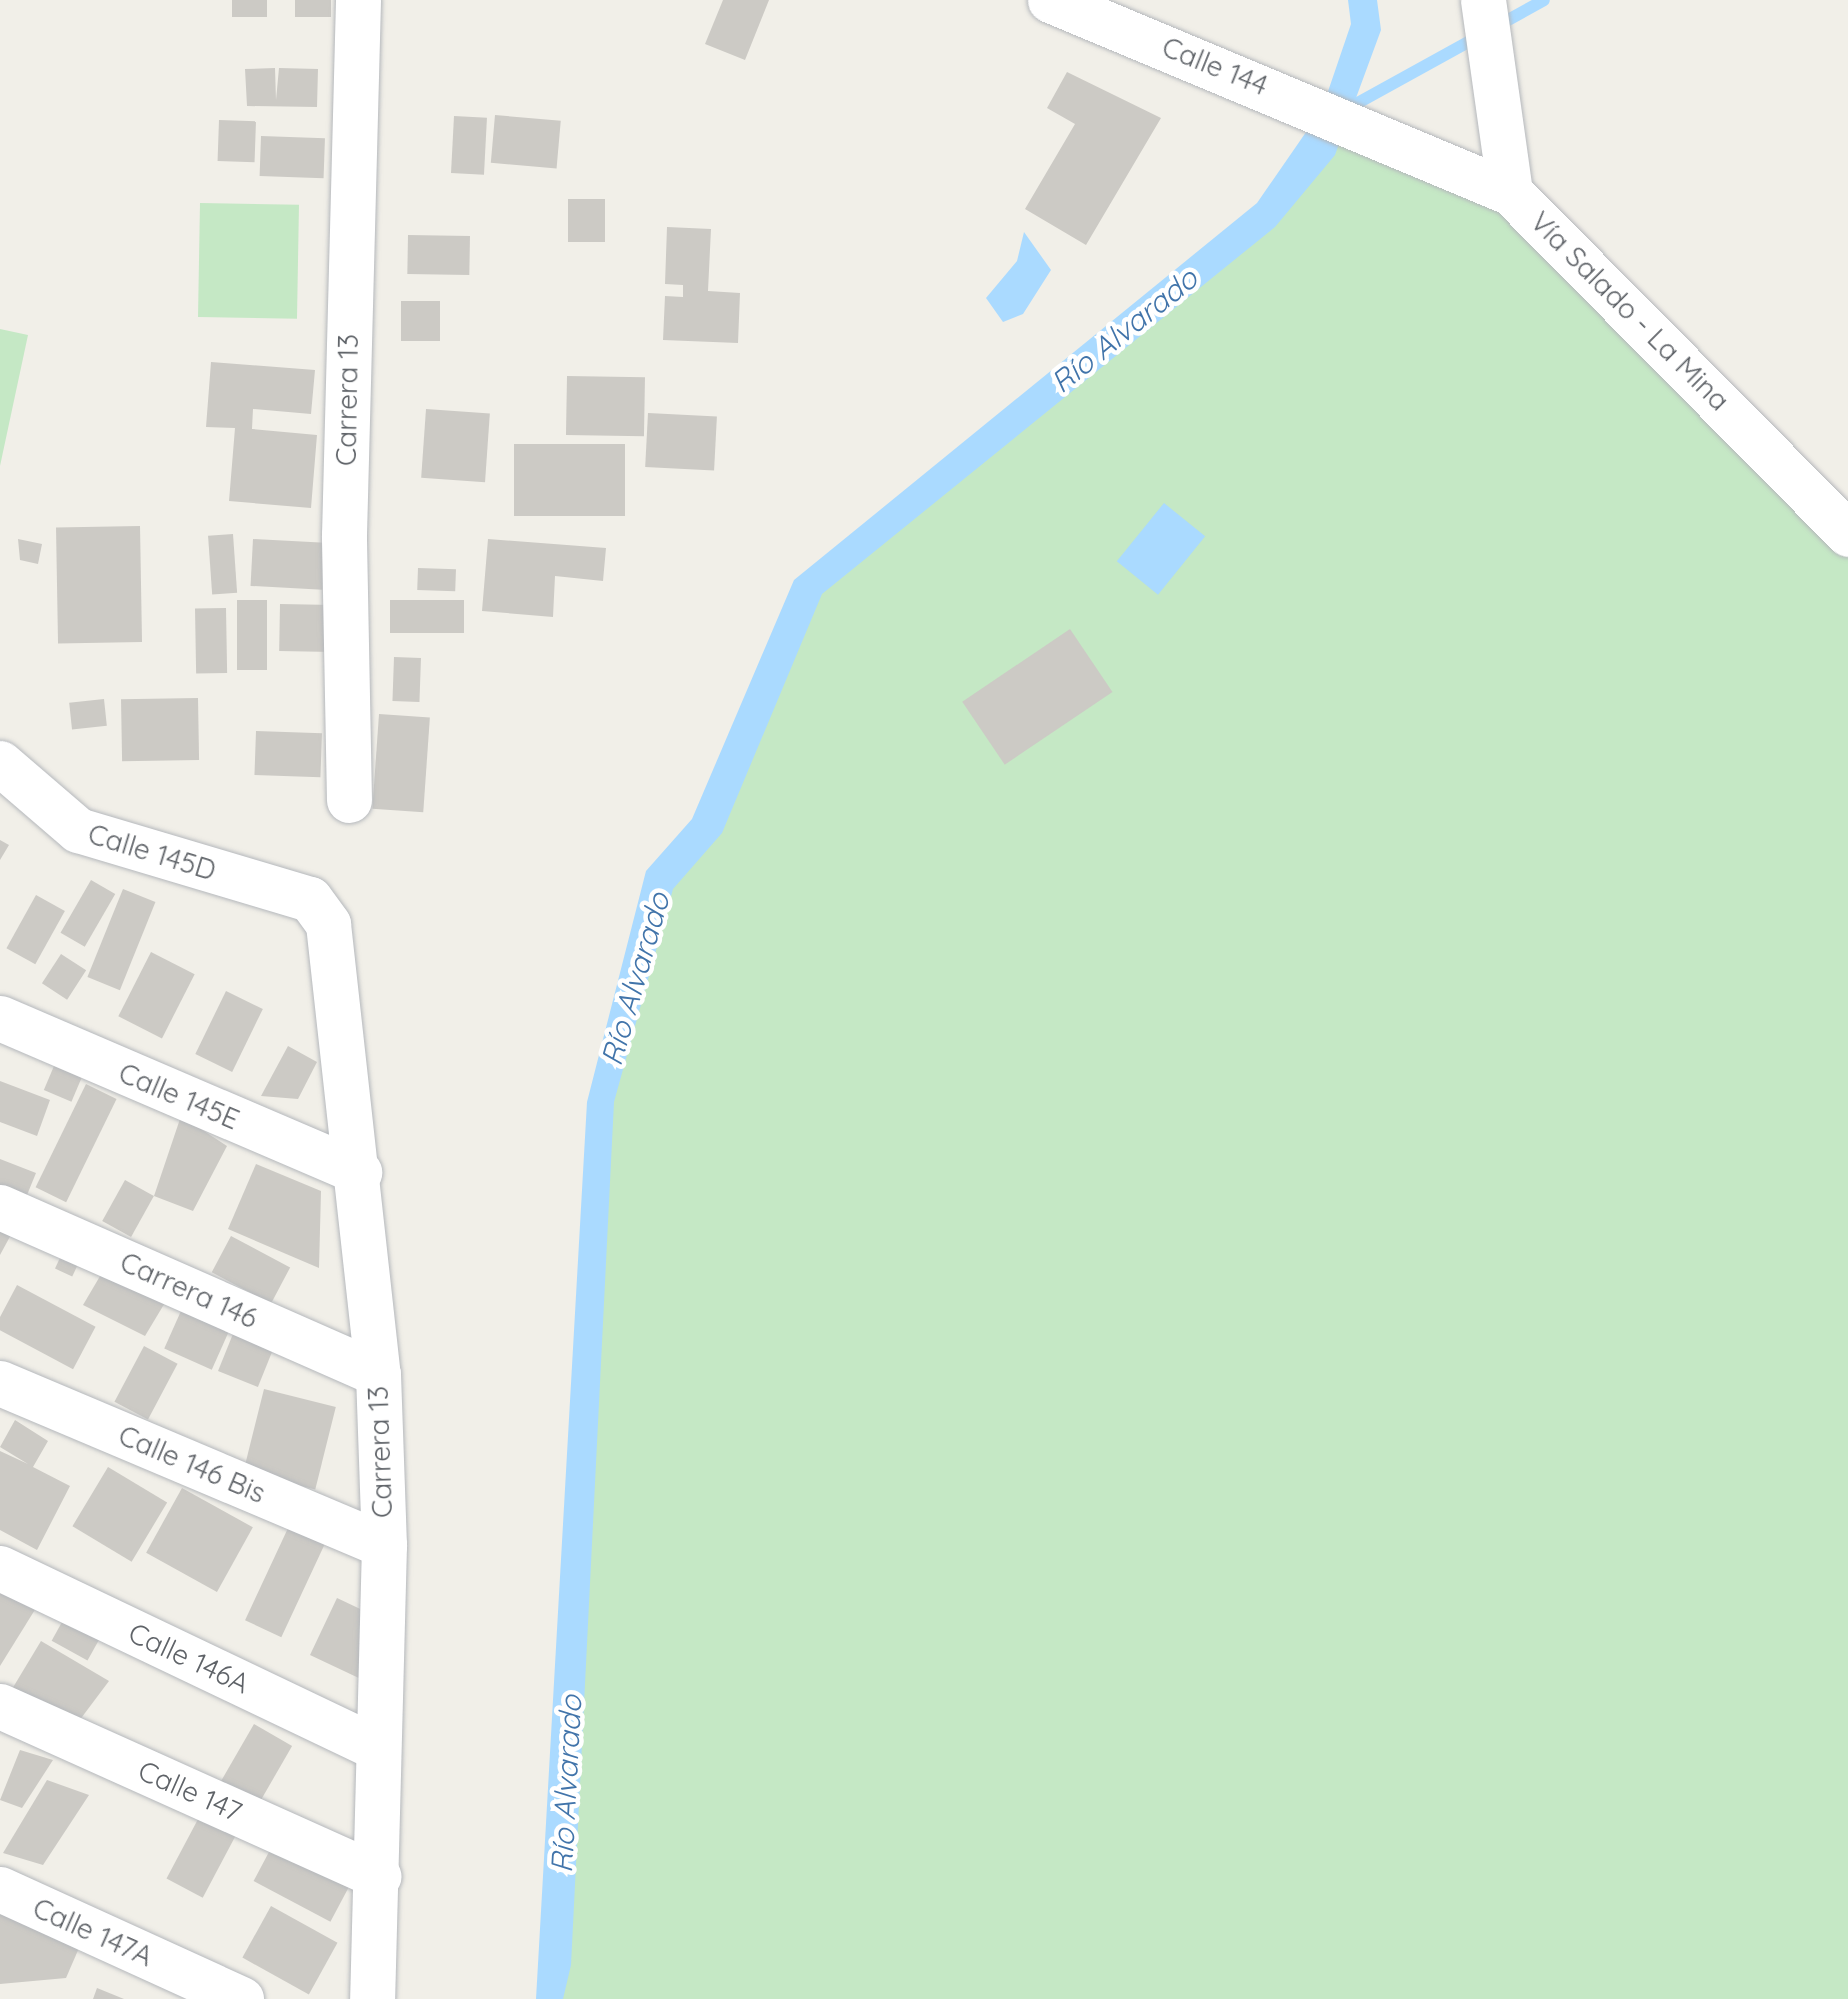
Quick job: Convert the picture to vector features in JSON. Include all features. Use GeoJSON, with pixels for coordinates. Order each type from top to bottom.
{"type":"FeatureCollection","features":[{"type":"Feature","properties":{"kind":"street","name":"Carrera 13"},"geometry":{"type":"LineString","coordinates":[[349,800],[344,535],[358,0]]}},
{"type":"Feature","properties":{"kind":"street","name":"Calle 144"},"geometry":{"type":"LineString","coordinates":[[1050,0],[1384,134]]}},
{"type":"Feature","properties":{"kind":"street"},"geometry":{"type":"LineString","coordinates":[[1484,17],[1510,192]]}},
{"type":"Feature","properties":{"kind":"street","name":"Vía Salado - La Mina"},"geometry":{"type":"LineString","coordinates":[[1384,134],[1510,192],[1848,534]]}},
{"type":"Feature","properties":{"kind":"street","name":"Calle 145D"},"geometry":{"type":"LineString","coordinates":[[0,763],[78,830],[321,908]]}},
{"type":"Feature","properties":{"kind":"street","name":"Carrera 13"},"geometry":{"type":"LineString","coordinates":[[321,908],[360,1172],[378,1374],[384,1544],[377,1748],[380,1876],[372,1999]]}},
{"type":"Feature","properties":{"kind":"street","name":"Calle 145E"},"geometry":{"type":"LineString","coordinates":[[2,1025],[360,1172]]}},
{"type":"Feature","properties":{"kind":"street","name":"Carrera 146"},"geometry":{"type":"LineString","coordinates":[[0,1206],[378,1374]]}},
{"type":"Feature","properties":{"kind":"street","name":"Calle 146 Bis"},"geometry":{"type":"LineString","coordinates":[[0,1383],[384,1544]]}},
{"type":"Feature","properties":{"kind":"street","name":"Calle 146A"},"geometry":{"type":"LineString","coordinates":[[0,1568],[377,1748]]}},
{"type":"Feature","properties":{"kind":"street","name":"Calle 147"},"geometry":{"type":"LineString","coordinates":[[0,1706],[380,1876]]}},
{"type":"Feature","properties":{"kind":"street","name":"Calle 147A"},"geometry":{"type":"LineString","coordinates":[[0,1889],[241,1999]]}},
{"type":"Feature","properties":{"kind":"green space"},"geometry":{"type":"Polygon","coordinates":[[[1337,115],[1506,193],[1848,549],[1848,1999],[549,1999],[601,1102],[659,883],[692,850],[809,585],[1267,214],[1337,115]]]}},
{"type":"Feature","properties":{"kind":"green space"},"geometry":{"type":"Polygon","coordinates":[[[200,203],[299,205],[297,319],[198,317],[200,203]]]}},
{"type":"Feature","properties":{"kind":"green space"},"geometry":{"type":"Polygon","coordinates":[[[0,329],[28,335],[0,466],[0,329]]]}},
{"type":"Feature","properties":{"kind":"water","name":"Río Alvarado"},"geometry":{"type":"Polygon","coordinates":[[[1348,0],[1377,0],[1381,30],[1335,155],[1275,227],[822,594],[722,833],[673,889],[614,1102],[571,1965],[563,1999],[536,1999],[587,1102],[646,871],[692,819],[794,580],[1257,203],[1322,109],[1351,24],[1348,0]]]}},
{"type":"Feature","properties":{"kind":"water"},"geometry":{"type":"Polygon","coordinates":[[[1024,232],[1051,270],[1023,314],[1003,322],[986,298],[1017,261],[1024,232]]]}},
{"type":"Feature","properties":{"kind":"water"},"geometry":{"type":"Polygon","coordinates":[[[1164,503],[1205,536],[1158,595],[1117,561],[1164,503]]]}},
{"type":"Feature","properties":{"kind":"building"},"geometry":{"type":"Polygon","coordinates":[[[232,0],[267,0],[267,17],[232,17],[232,0]]]}},
{"type":"Feature","properties":{"kind":"building"},"geometry":{"type":"Polygon","coordinates":[[[295,0],[331,0],[331,17],[295,17],[295,0]]]}},
{"type":"Feature","properties":{"kind":"building"},"geometry":{"type":"Polygon","coordinates":[[[723,0],[769,0],[745,60],[705,44],[723,0]]]}},
{"type":"Feature","properties":{"kind":"building"},"geometry":{"type":"Polygon","coordinates":[[[275,68],[276,100],[279,68],[318,69],[317,107],[247,106],[245,69],[275,68]]]}},
{"type":"Feature","properties":{"kind":"building"},"geometry":{"type":"Polygon","coordinates":[[[1067,72],[1161,118],[1086,245],[1025,209],[1075,124],[1047,108],[1067,72]]]}},
{"type":"Feature","properties":{"kind":"building"},"geometry":{"type":"Polygon","coordinates":[[[495,115],[561,121],[557,169],[491,163],[495,115]]]}},
{"type":"Feature","properties":{"kind":"building"},"geometry":{"type":"Polygon","coordinates":[[[454,116],[487,118],[484,175],[451,173],[454,116]]]}},
{"type":"Feature","properties":{"kind":"building"},"geometry":{"type":"Polygon","coordinates":[[[219,120],[256,121],[255,162],[218,161],[219,120]]]}},
{"type":"Feature","properties":{"kind":"building"},"geometry":{"type":"Polygon","coordinates":[[[261,136],[325,138],[324,178],[260,176],[261,136]]]}},
{"type":"Feature","properties":{"kind":"building"},"geometry":{"type":"Polygon","coordinates":[[[568,199],[605,199],[605,242],[568,242],[568,199]]]}},
{"type":"Feature","properties":{"kind":"building"},"geometry":{"type":"Polygon","coordinates":[[[667,227],[711,229],[708,291],[740,293],[738,343],[663,340],[665,296],[683,297],[683,285],[665,284],[667,227]]]}},
{"type":"Feature","properties":{"kind":"building"},"geometry":{"type":"Polygon","coordinates":[[[408,235],[470,236],[469,275],[407,274],[408,235]]]}},
{"type":"Feature","properties":{"kind":"building"},"geometry":{"type":"Polygon","coordinates":[[[401,301],[440,301],[440,341],[401,341],[401,301]]]}},
{"type":"Feature","properties":{"kind":"building"},"geometry":{"type":"Polygon","coordinates":[[[211,362],[315,370],[311,414],[253,409],[252,429],[317,435],[311,508],[229,501],[235,428],[206,427],[211,362]]]}},
{"type":"Feature","properties":{"kind":"building"},"geometry":{"type":"Polygon","coordinates":[[[567,376],[645,377],[644,436],[566,435],[567,376]]]}},
{"type":"Feature","properties":{"kind":"building"},"geometry":{"type":"Polygon","coordinates":[[[426,409],[490,413],[485,482],[421,478],[426,409]]]}},
{"type":"Feature","properties":{"kind":"building"},"geometry":{"type":"Polygon","coordinates":[[[648,413],[717,417],[714,471],[645,467],[648,413]]]}},
{"type":"Feature","properties":{"kind":"building"},"geometry":{"type":"Polygon","coordinates":[[[514,444],[625,444],[625,516],[514,516],[514,444]]]}},
{"type":"Feature","properties":{"kind":"building"},"geometry":{"type":"Polygon","coordinates":[[[140,526],[142,642],[58,643],[56,527],[140,526]]]}},
{"type":"Feature","properties":{"kind":"building"},"geometry":{"type":"Polygon","coordinates":[[[233,534],[237,593],[212,595],[208,536],[233,534]]]}},
{"type":"Feature","properties":{"kind":"building"},"geometry":{"type":"Polygon","coordinates":[[[18,539],[42,544],[38,564],[20,560],[18,539]]]}},
{"type":"Feature","properties":{"kind":"building"},"geometry":{"type":"Polygon","coordinates":[[[253,539],[325,543],[322,590],[251,586],[253,539]]]}},
{"type":"Feature","properties":{"kind":"building"},"geometry":{"type":"Polygon","coordinates":[[[488,539],[606,548],[603,581],[555,576],[553,617],[482,611],[488,539]]]}},
{"type":"Feature","properties":{"kind":"building"},"geometry":{"type":"Polygon","coordinates":[[[418,568],[456,569],[455,591],[417,590],[418,568]]]}},
{"type":"Feature","properties":{"kind":"building"},"geometry":{"type":"Polygon","coordinates":[[[237,600],[267,600],[267,670],[237,670],[237,600]]]}},
{"type":"Feature","properties":{"kind":"building"},"geometry":{"type":"Polygon","coordinates":[[[390,600],[464,600],[464,633],[390,633],[390,600]]]}},
{"type":"Feature","properties":{"kind":"building"},"geometry":{"type":"Polygon","coordinates":[[[280,604],[334,605],[333,652],[279,651],[280,604]]]}},
{"type":"Feature","properties":{"kind":"building"},"geometry":{"type":"Polygon","coordinates":[[[226,608],[227,673],[196,674],[195,609],[226,608]]]}},
{"type":"Feature","properties":{"kind":"building"},"geometry":{"type":"Polygon","coordinates":[[[1070,629],[1112,692],[1005,765],[962,702],[1070,629]]]}},
{"type":"Feature","properties":{"kind":"building"},"geometry":{"type":"Polygon","coordinates":[[[394,657],[421,658],[419,702],[392,701],[394,657]]]}},
{"type":"Feature","properties":{"kind":"building"},"geometry":{"type":"Polygon","coordinates":[[[198,698],[199,760],[122,761],[121,699],[198,698]]]}},
{"type":"Feature","properties":{"kind":"building"},"geometry":{"type":"Polygon","coordinates":[[[104,699],[107,726],[72,730],[69,703],[104,699]]]}},
{"type":"Feature","properties":{"kind":"building"},"geometry":{"type":"Polygon","coordinates":[[[379,714],[430,718],[423,812],[372,809],[379,714]]]}},
{"type":"Feature","properties":{"kind":"building"},"geometry":{"type":"Polygon","coordinates":[[[256,731],[322,733],[320,777],[254,775],[256,731]]]}},
{"type":"Feature","properties":{"kind":"building"},"geometry":{"type":"Polygon","coordinates":[[[0,840],[9,845],[0,860],[0,840]]]}},
{"type":"Feature","properties":{"kind":"building"},"geometry":{"type":"Polygon","coordinates":[[[91,880],[115,894],[85,947],[60,933],[91,880]]]}},
{"type":"Feature","properties":{"kind":"building"},"geometry":{"type":"Polygon","coordinates":[[[123,889],[155,902],[120,990],[87,977],[123,889]]]}},
{"type":"Feature","properties":{"kind":"building"},"geometry":{"type":"Polygon","coordinates":[[[36,895],[65,911],[35,964],[6,948],[36,895]]]}},
{"type":"Feature","properties":{"kind":"building"},"geometry":{"type":"Polygon","coordinates":[[[151,952],[195,974],[162,1038],[118,1016],[151,952]]]}},
{"type":"Feature","properties":{"kind":"building"},"geometry":{"type":"Polygon","coordinates":[[[61,954],[86,970],[67,1000],[42,983],[61,954]]]}},
{"type":"Feature","properties":{"kind":"building"},"geometry":{"type":"Polygon","coordinates":[[[226,991],[263,1009],[232,1072],[195,1054],[226,991]]]}},
{"type":"Feature","properties":{"kind":"building"},"geometry":{"type":"Polygon","coordinates":[[[288,1046],[317,1062],[298,1099],[261,1096],[288,1046]]]}},
{"type":"Feature","properties":{"kind":"building"},"geometry":{"type":"Polygon","coordinates":[[[54,1066],[82,1078],[71,1102],[44,1090],[54,1066]]]}},
{"type":"Feature","properties":{"kind":"building"},"geometry":{"type":"Polygon","coordinates":[[[0,1081],[50,1100],[37,1136],[0,1122],[0,1081]]]}},
{"type":"Feature","properties":{"kind":"building"},"geometry":{"type":"Polygon","coordinates":[[[86,1084],[117,1099],[66,1202],[36,1187],[86,1084]]]}},
{"type":"Feature","properties":{"kind":"building"},"geometry":{"type":"Polygon","coordinates":[[[181,1116],[227,1146],[193,1211],[154,1196],[181,1116]]]}},
{"type":"Feature","properties":{"kind":"building"},"geometry":{"type":"Polygon","coordinates":[[[0,1159],[36,1173],[20,1212],[0,1203],[0,1159]]]}},
{"type":"Feature","properties":{"kind":"building"},"geometry":{"type":"Polygon","coordinates":[[[256,1164],[321,1191],[319,1268],[228,1229],[256,1164]]]}},
{"type":"Feature","properties":{"kind":"building"},"geometry":{"type":"Polygon","coordinates":[[[125,1180],[154,1196],[131,1237],[102,1221],[125,1180]]]}},
{"type":"Feature","properties":{"kind":"building"},"geometry":{"type":"Polygon","coordinates":[[[0,1225],[13,1231],[0,1255],[0,1225]]]}},
{"type":"Feature","properties":{"kind":"building"},"geometry":{"type":"Polygon","coordinates":[[[231,1236],[290,1267],[271,1304],[212,1272],[231,1236]]]}},
{"type":"Feature","properties":{"kind":"building"},"geometry":{"type":"Polygon","coordinates":[[[66,1245],[83,1253],[72,1277],[55,1269],[66,1245]]]}},
{"type":"Feature","properties":{"kind":"building"},"geometry":{"type":"Polygon","coordinates":[[[106,1266],[172,1291],[145,1336],[83,1305],[106,1266]]]}},
{"type":"Feature","properties":{"kind":"building"},"geometry":{"type":"Polygon","coordinates":[[[17,1285],[96,1327],[73,1369],[0,1330],[0,1317],[17,1285]]]}},
{"type":"Feature","properties":{"kind":"building"},"geometry":{"type":"Polygon","coordinates":[[[185,1302],[233,1323],[212,1370],[164,1349],[185,1302]]]}},
{"type":"Feature","properties":{"kind":"building"},"geometry":{"type":"Polygon","coordinates":[[[239,1319],[279,1335],[258,1387],[218,1371],[239,1319]]]}},
{"type":"Feature","properties":{"kind":"building"},"geometry":{"type":"Polygon","coordinates":[[[144,1346],[178,1364],[148,1419],[114,1402],[144,1346]]]}},
{"type":"Feature","properties":{"kind":"building"},"geometry":{"type":"Polygon","coordinates":[[[264,1389],[336,1407],[315,1489],[243,1471],[264,1389]]]}},
{"type":"Feature","properties":{"kind":"building"},"geometry":{"type":"Polygon","coordinates":[[[15,1420],[48,1441],[33,1467],[70,1486],[37,1550],[0,1530],[0,1451],[28,1464],[0,1447],[15,1420]]]}},
{"type":"Feature","properties":{"kind":"building"},"geometry":{"type":"Polygon","coordinates":[[[108,1467],[167,1503],[132,1562],[72,1526],[108,1467]]]}},
{"type":"Feature","properties":{"kind":"building"},"geometry":{"type":"Polygon","coordinates":[[[182,1488],[253,1527],[217,1592],[146,1553],[182,1488]]]}},
{"type":"Feature","properties":{"kind":"building"},"geometry":{"type":"Polygon","coordinates":[[[289,1526],[325,1543],[281,1637],[245,1620],[289,1526]]]}},
{"type":"Feature","properties":{"kind":"building"},"geometry":{"type":"Polygon","coordinates":[[[0,1577],[41,1600],[0,1666],[0,1577]]]}},
{"type":"Feature","properties":{"kind":"building"},"geometry":{"type":"Polygon","coordinates":[[[337,1598],[373,1615],[363,1680],[310,1655],[337,1598]]]}},
{"type":"Feature","properties":{"kind":"building"},"geometry":{"type":"Polygon","coordinates":[[[72,1604],[108,1624],[87,1661],[52,1641],[72,1604]]]}},
{"type":"Feature","properties":{"kind":"building"},"geometry":{"type":"Polygon","coordinates":[[[41,1641],[109,1681],[70,1733],[3,1704],[41,1641]]]}},
{"type":"Feature","properties":{"kind":"building"},"geometry":{"type":"Polygon","coordinates":[[[254,1724],[292,1746],[259,1804],[220,1782],[254,1724]]]}},
{"type":"Feature","properties":{"kind":"building"},"geometry":{"type":"Polygon","coordinates":[[[20,1750],[53,1760],[22,1808],[0,1800],[20,1750]]]}},
{"type":"Feature","properties":{"kind":"building"},"geometry":{"type":"Polygon","coordinates":[[[47,1780],[89,1795],[43,1865],[3,1853],[47,1780]]]}},
{"type":"Feature","properties":{"kind":"building"},"geometry":{"type":"Polygon","coordinates":[[[205,1806],[241,1825],[203,1898],[167,1878],[205,1806]]]}},
{"type":"Feature","properties":{"kind":"building"},"geometry":{"type":"Polygon","coordinates":[[[278,1835],[355,1876],[330,1922],[254,1881],[278,1835]]]}},
{"type":"Feature","properties":{"kind":"building"},"geometry":{"type":"Polygon","coordinates":[[[0,1902],[79,1948],[66,1978],[0,1984],[0,1902]]]}},
{"type":"Feature","properties":{"kind":"building"},"geometry":{"type":"Polygon","coordinates":[[[271,1906],[337,1943],[309,1994],[242,1958],[271,1906]]]}},
{"type":"Feature","properties":{"kind":"building"},"geometry":{"type":"Polygon","coordinates":[[[97,1988],[124,1999],[93,1999],[97,1988]]]}},
{"type":"Feature","properties":{"kind":"waterway"},"geometry":{"type":"LineString","coordinates":[[1345,110],[1544,0]]}}]}
